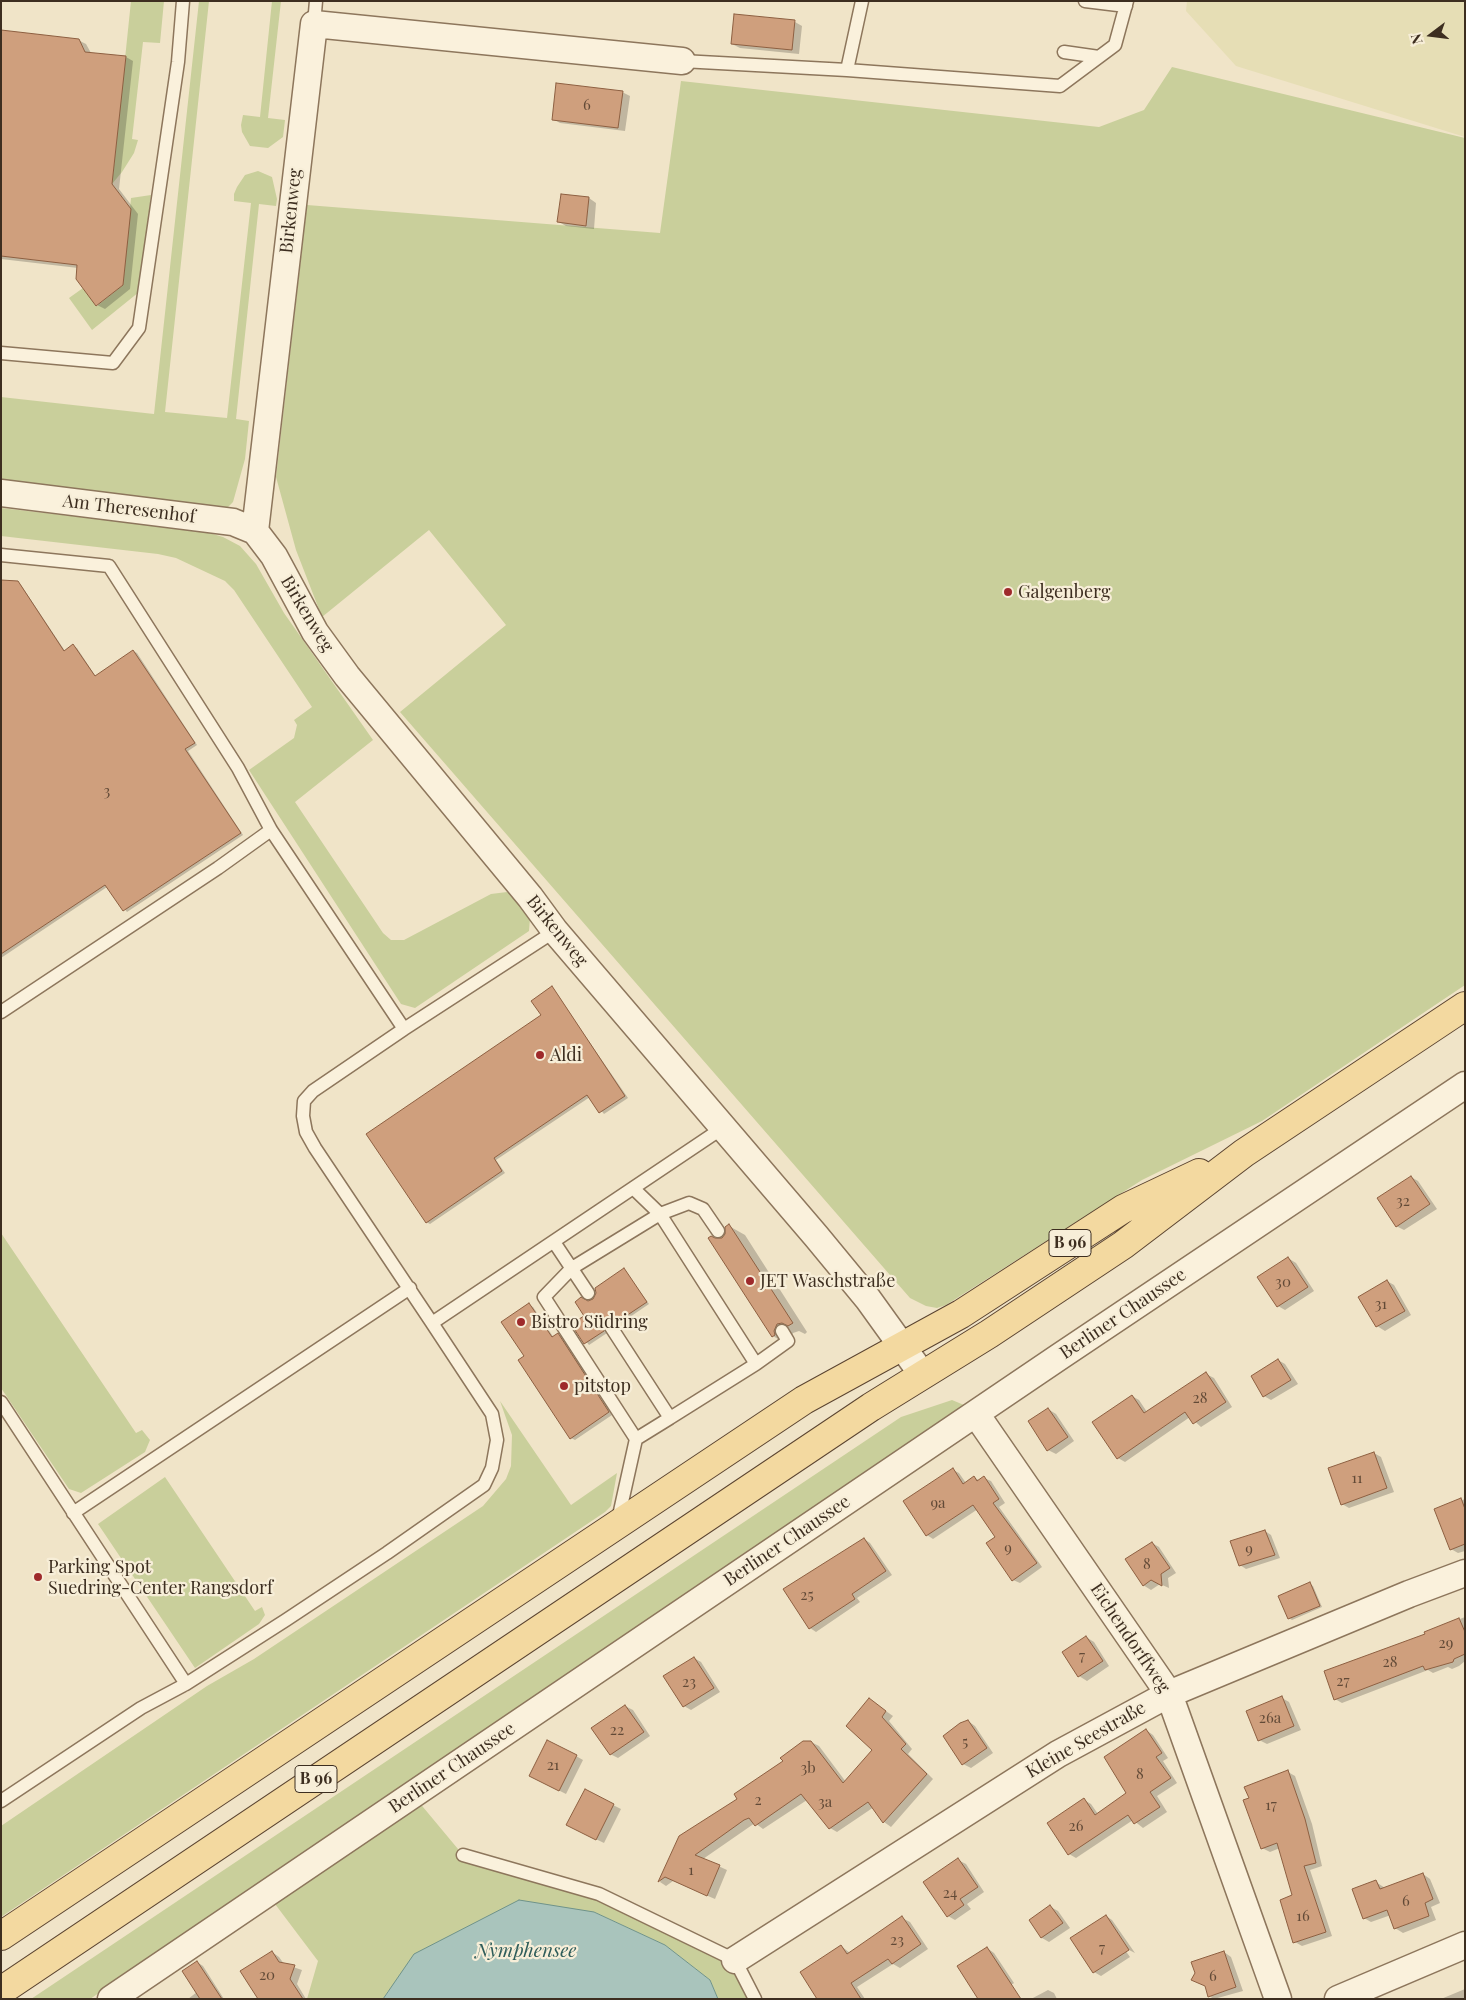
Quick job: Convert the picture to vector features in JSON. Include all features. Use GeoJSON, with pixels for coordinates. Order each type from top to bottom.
{"type":"FeatureCollection","features":[{"type":"Feature","properties":{"kind":"main road","name":"B 96"},"geometry":{"type":"LineString","coordinates":[[1,1991],[922,1374],[990,1334],[1141,1233],[1244,1153],[1465,1006]]}},
{"type":"Feature","properties":{"kind":"main road","name":"B 96"},"geometry":{"type":"LineString","coordinates":[[1,1936],[617,1523],[804,1400],[960,1314],[1123,1209],[1244,1153]]}},
{"type":"Feature","properties":{"kind":"street","name":"Birkenweg"},"geometry":{"type":"LineString","coordinates":[[682,61],[315,13],[255,531],[274,556],[314,632],[347,676],[530,897],[555,931],[845,1271],[903,1345],[922,1374]]}},
{"type":"Feature","properties":{"kind":"street","name":"Am Theresenhof"},"geometry":{"type":"LineString","coordinates":[[1,493],[233,522],[255,531]]}},
{"type":"Feature","properties":{"kind":"street","name":"Berliner Chaussee"},"geometry":{"type":"LineString","coordinates":[[111,1999],[1465,1085]]}},
{"type":"Feature","properties":{"kind":"street","name":"Eichendorffweg"},"geometry":{"type":"LineString","coordinates":[[976,1414],[1169,1694],[1278,1999]]}},
{"type":"Feature","properties":{"kind":"street","name":"Kleine Seestraße"},"geometry":{"type":"LineString","coordinates":[[735,1960],[1058,1754],[1169,1694],[1409,1594],[1465,1573]]}},
{"type":"Feature","properties":{"kind":"street"},"geometry":{"type":"LineString","coordinates":[[1338,1999],[1465,1945]]}},
{"type":"Feature","properties":{"kind":"lane"},"geometry":{"type":"LineString","coordinates":[[1,353],[113,363],[139,328],[178,62],[183,1]]}},
{"type":"Feature","properties":{"kind":"lane"},"geometry":{"type":"LineString","coordinates":[[847,70],[862,1]]}},
{"type":"Feature","properties":{"kind":"lane"},"geometry":{"type":"LineString","coordinates":[[682,61],[847,70],[1060,86],[1115,45],[1126,3],[1085,1]]}},
{"type":"Feature","properties":{"kind":"lane"},"geometry":{"type":"LineString","coordinates":[[1064,52],[1099,57]]}},
{"type":"Feature","properties":{"kind":"lane"},"geometry":{"type":"LineString","coordinates":[[1,555],[109,566],[238,768],[270,830],[404,1029]]}},
{"type":"Feature","properties":{"kind":"lane"},"geometry":{"type":"LineString","coordinates":[[1,1012],[218,868],[270,830]]}},
{"type":"Feature","properties":{"kind":"lane"},"geometry":{"type":"LineString","coordinates":[[1,1802],[141,1708],[186,1684],[387,1553],[484,1485],[492,1468],[497,1440],[492,1414],[410,1288],[315,1148],[306,1132],[302,1116],[304,1101],[313,1092],[404,1029],[555,931]]}},
{"type":"Feature","properties":{"kind":"lane"},"geometry":{"type":"LineString","coordinates":[[432,1323],[724,1127]]}},
{"type":"Feature","properties":{"kind":"lane"},"geometry":{"type":"LineString","coordinates":[[633,1188],[660,1214],[756,1364]]}},
{"type":"Feature","properties":{"kind":"lane"},"geometry":{"type":"LineString","coordinates":[[636,1439],[544,1297],[572,1268],[660,1214],[689,1204],[703,1209],[718,1232]]}},
{"type":"Feature","properties":{"kind":"lane"},"geometry":{"type":"LineString","coordinates":[[554,1242],[588,1293]]}},
{"type":"Feature","properties":{"kind":"lane"},"geometry":{"type":"LineString","coordinates":[[73,1514],[410,1288]]}},
{"type":"Feature","properties":{"kind":"lane"},"geometry":{"type":"LineString","coordinates":[[611,1327],[670,1418]]}},
{"type":"Feature","properties":{"kind":"lane"},"geometry":{"type":"LineString","coordinates":[[617,1523],[636,1439],[756,1364],[788,1341],[782,1331]]}},
{"type":"Feature","properties":{"kind":"lane"},"geometry":{"type":"LineString","coordinates":[[1,1402],[186,1684]]}},
{"type":"Feature","properties":{"kind":"lane"},"geometry":{"type":"LineString","coordinates":[[463,1855],[599,1894],[735,1960],[755,1999]]}},
{"type":"Feature","properties":{"kind":"shaded area"},"geometry":{"type":"Polygon","coordinates":[[[1187,1],[1465,1],[1465,137],[1236,66],[1186,11],[1187,1]]]}},
{"type":"Feature","properties":{"kind":"green space"},"geometry":{"type":"Polygon","coordinates":[[[131,1],[164,1],[160,43],[143,42],[132,139],[138,140],[134,153],[112,184],[131,1]]]}},
{"type":"Feature","properties":{"kind":"green space"},"geometry":{"type":"Polygon","coordinates":[[[199,1],[209,1],[165,412],[227,418],[251,203],[234,201],[234,194],[245,175],[258,171],[272,177],[277,199],[276,206],[259,204],[236,419],[249,421],[245,459],[233,502],[227,508],[1,479],[1,397],[154,414],[199,1]]]}},
{"type":"Feature","properties":{"kind":"green space"},"geometry":{"type":"Polygon","coordinates":[[[272,1],[281,1],[268,118],[285,120],[283,137],[268,148],[250,146],[242,132],[241,125],[243,115],[260,117],[272,1]]]}},
{"type":"Feature","properties":{"kind":"green space"},"geometry":{"type":"Polygon","coordinates":[[[1172,67],[1465,138],[1465,985],[1262,1121],[1142,1180],[946,1305],[937,1308],[926,1306],[910,1298],[400,712],[506,625],[429,530],[322,617],[296,550],[276,477],[307,205],[660,233],[681,81],[1099,127],[1144,110],[1172,67]]]}},
{"type":"Feature","properties":{"kind":"green space"},"geometry":{"type":"Polygon","coordinates":[[[151,195],[139,292],[92,330],[69,298],[83,288],[97,306],[123,285],[131,198],[151,195]]]}},
{"type":"Feature","properties":{"kind":"green space"},"geometry":{"type":"Polygon","coordinates":[[[1,508],[203,531],[223,537],[240,546],[256,564],[284,613],[373,740],[295,802],[383,933],[391,940],[404,940],[491,894],[507,892],[516,897],[530,918],[529,931],[415,1008],[401,1004],[249,770],[294,738],[297,725],[294,720],[312,707],[234,590],[225,581],[176,558],[158,554],[1,536],[1,508]]]}},
{"type":"Feature","properties":{"kind":"green space"},"geometry":{"type":"Polygon","coordinates":[[[1,1233],[136,1433],[142,1430],[150,1440],[145,1452],[81,1493],[69,1489],[1,1388],[1,1233]]]}},
{"type":"Feature","properties":{"kind":"green space"},"geometry":{"type":"Polygon","coordinates":[[[952,1400],[964,1405],[913,1445],[834,1500],[90,1999],[31,1999],[901,1417],[952,1400]]]}},
{"type":"Feature","properties":{"kind":"green space"},"geometry":{"type":"Polygon","coordinates":[[[500,1401],[571,1505],[617,1473],[611,1506],[605,1512],[1,1917],[1,1826],[207,1686],[254,1659],[483,1506],[506,1479],[511,1466],[512,1435],[500,1401]]]}},
{"type":"Feature","properties":{"kind":"green space"},"geometry":{"type":"Polygon","coordinates":[[[165,1477],[255,1611],[262,1607],[265,1615],[259,1624],[195,1668],[98,1524],[165,1477]]]}},
{"type":"Feature","properties":{"kind":"green space"},"geometry":{"type":"Polygon","coordinates":[[[418,1801],[463,1855],[599,1894],[735,1960],[755,1999],[718,1999],[710,1980],[665,1945],[594,1912],[388,1991],[383,1999],[307,1999],[318,1961],[272,1900],[418,1801]]]}},
{"type":"Feature","properties":{"kind":"water","name":"Nymphensee"},"geometry":{"type":"Polygon","coordinates":[[[519,1900],[594,1912],[665,1945],[710,1980],[718,1999],[383,1999],[414,1954],[519,1900]]]}},
{"type":"Feature","properties":{"kind":"building"},"geometry":{"type":"Polygon","coordinates":[[[734,14],[795,20],[792,50],[731,44],[734,14]]]}},
{"type":"Feature","properties":{"kind":"building"},"geometry":{"type":"Polygon","coordinates":[[[1,30],[79,39],[85,52],[126,56],[112,184],[131,209],[123,285],[96,306],[76,279],[77,265],[1,256],[1,30]]]}},
{"type":"Feature","properties":{"kind":"building"},"geometry":{"type":"Polygon","coordinates":[[[556,83],[623,91],[618,128],[552,120],[556,83]]]}},
{"type":"Feature","properties":{"kind":"building"},"geometry":{"type":"Polygon","coordinates":[[[561,194],[589,197],[586,226],[557,222],[561,194]]]}},
{"type":"Feature","properties":{"kind":"building"},"geometry":{"type":"Polygon","coordinates":[[[1,580],[18,581],[64,651],[73,644],[95,676],[133,650],[195,743],[185,749],[241,833],[123,911],[105,885],[1,954],[1,580]]]}},
{"type":"Feature","properties":{"kind":"building","name":"Aldi"},"geometry":{"type":"Polygon","coordinates":[[[552,986],[625,1096],[599,1113],[587,1095],[494,1158],[502,1171],[426,1223],[366,1134],[541,1015],[531,1001],[552,986]]]}},
{"type":"Feature","properties":{"kind":"building"},"geometry":{"type":"Polygon","coordinates":[[[1411,1176],[1430,1204],[1396,1227],[1377,1198],[1411,1176]]]}},
{"type":"Feature","properties":{"kind":"building","name":"JET Waschstraße"},"geometry":{"type":"Polygon","coordinates":[[[729,1224],[793,1323],[788,1326],[782,1323],[777,1324],[774,1331],[775,1335],[772,1337],[708,1238],[711,1236],[722,1238],[725,1234],[725,1227],[729,1224]]]}},
{"type":"Feature","properties":{"kind":"building"},"geometry":{"type":"Polygon","coordinates":[[[1288,1257],[1308,1287],[1277,1307],[1257,1277],[1288,1257]]]}},
{"type":"Feature","properties":{"kind":"building"},"geometry":{"type":"Polygon","coordinates":[[[624,1268],[647,1302],[617,1322],[611,1319],[606,1320],[603,1327],[604,1331],[584,1344],[571,1324],[584,1316],[575,1302],[581,1297],[588,1301],[593,1299],[596,1293],[595,1288],[624,1268]]]}},
{"type":"Feature","properties":{"kind":"building"},"geometry":{"type":"Polygon","coordinates":[[[1387,1280],[1405,1311],[1376,1327],[1358,1297],[1387,1280]]]}},
{"type":"Feature","properties":{"kind":"building","name":"pitstop"},"geometry":{"type":"Polygon","coordinates":[[[529,1303],[552,1337],[558,1333],[609,1412],[570,1439],[518,1360],[524,1356],[501,1322],[529,1303]]]}},
{"type":"Feature","properties":{"kind":"building"},"geometry":{"type":"Polygon","coordinates":[[[1278,1359],[1291,1380],[1263,1397],[1251,1376],[1278,1359]]]}},
{"type":"Feature","properties":{"kind":"building"},"geometry":{"type":"Polygon","coordinates":[[[1206,1372],[1226,1402],[1193,1424],[1185,1412],[1117,1459],[1092,1422],[1132,1395],[1144,1413],[1206,1372]]]}},
{"type":"Feature","properties":{"kind":"building"},"geometry":{"type":"Polygon","coordinates":[[[1048,1408],[1068,1437],[1047,1451],[1028,1421],[1048,1408]]]}},
{"type":"Feature","properties":{"kind":"building"},"geometry":{"type":"Polygon","coordinates":[[[1374,1452],[1387,1488],[1341,1505],[1328,1468],[1374,1452]]]}},
{"type":"Feature","properties":{"kind":"building"},"geometry":{"type":"Polygon","coordinates":[[[953,1468],[963,1484],[974,1476],[977,1481],[984,1476],[999,1499],[993,1503],[1037,1563],[1012,1581],[986,1543],[995,1537],[973,1505],[926,1536],[903,1501],[953,1468]]]}},
{"type":"Feature","properties":{"kind":"building"},"geometry":{"type":"Polygon","coordinates":[[[1461,1498],[1465,1509],[1465,1544],[1450,1550],[1434,1509],[1461,1498]]]}},
{"type":"Feature","properties":{"kind":"building"},"geometry":{"type":"Polygon","coordinates":[[[1265,1530],[1275,1555],[1239,1566],[1230,1541],[1265,1530]]]}},
{"type":"Feature","properties":{"kind":"building"},"geometry":{"type":"Polygon","coordinates":[[[864,1538],[886,1571],[852,1594],[855,1599],[809,1629],[783,1589],[864,1538]]]}},
{"type":"Feature","properties":{"kind":"building"},"geometry":{"type":"Polygon","coordinates":[[[1152,1542],[1170,1568],[1161,1574],[1162,1586],[1151,1580],[1143,1586],[1125,1559],[1152,1542]]]}},
{"type":"Feature","properties":{"kind":"building"},"geometry":{"type":"Polygon","coordinates":[[[1310,1582],[1320,1606],[1288,1619],[1278,1596],[1310,1582]]]}},
{"type":"Feature","properties":{"kind":"building"},"geometry":{"type":"Polygon","coordinates":[[[1459,1618],[1465,1632],[1465,1654],[1454,1659],[1453,1662],[1425,1670],[1423,1666],[1334,1700],[1324,1671],[1425,1634],[1424,1632],[1459,1618]]]}},
{"type":"Feature","properties":{"kind":"building"},"geometry":{"type":"Polygon","coordinates":[[[1086,1636],[1103,1661],[1078,1677],[1062,1652],[1086,1636]]]}},
{"type":"Feature","properties":{"kind":"building"},"geometry":{"type":"Polygon","coordinates":[[[694,1657],[714,1688],[683,1707],[663,1676],[694,1657]]]}},
{"type":"Feature","properties":{"kind":"building"},"geometry":{"type":"Polygon","coordinates":[[[1282,1696],[1294,1726],[1258,1741],[1246,1711],[1282,1696]]]}},
{"type":"Feature","properties":{"kind":"building"},"geometry":{"type":"Polygon","coordinates":[[[869,1698],[886,1711],[882,1717],[906,1744],[901,1749],[927,1774],[883,1823],[868,1802],[829,1829],[801,1794],[755,1826],[749,1818],[744,1820],[695,1855],[720,1865],[707,1896],[665,1877],[658,1882],[679,1836],[737,1799],[734,1794],[783,1761],[780,1758],[803,1741],[811,1741],[843,1783],[872,1750],[846,1726],[869,1698]]]}},
{"type":"Feature","properties":{"kind":"building"},"geometry":{"type":"Polygon","coordinates":[[[625,1705],[644,1732],[610,1755],[591,1728],[625,1705]]]}},
{"type":"Feature","properties":{"kind":"building"},"geometry":{"type":"Polygon","coordinates":[[[968,1720],[987,1748],[962,1765],[943,1736],[960,1723],[968,1720]]]}},
{"type":"Feature","properties":{"kind":"building"},"geometry":{"type":"Polygon","coordinates":[[[1146,1729],[1162,1753],[1156,1757],[1171,1778],[1150,1792],[1160,1807],[1134,1824],[1128,1815],[1068,1855],[1047,1823],[1084,1798],[1095,1815],[1126,1793],[1104,1757],[1146,1729]]]}},
{"type":"Feature","properties":{"kind":"building"},"geometry":{"type":"Polygon","coordinates":[[[547,1740],[577,1755],[559,1791],[529,1776],[547,1740]]]}},
{"type":"Feature","properties":{"kind":"building"},"geometry":{"type":"Polygon","coordinates":[[[1288,1770],[1305,1819],[1316,1863],[1304,1866],[1326,1932],[1293,1943],[1280,1900],[1292,1895],[1277,1843],[1261,1849],[1243,1800],[1249,1798],[1244,1787],[1288,1770]]]}},
{"type":"Feature","properties":{"kind":"building"},"geometry":{"type":"Polygon","coordinates":[[[585,1789],[614,1804],[596,1840],[566,1825],[585,1789]]]}},
{"type":"Feature","properties":{"kind":"building"},"geometry":{"type":"Polygon","coordinates":[[[958,1858],[978,1887],[960,1899],[964,1905],[947,1917],[923,1882],[958,1858]]]}},
{"type":"Feature","properties":{"kind":"building"},"geometry":{"type":"Polygon","coordinates":[[[1423,1873],[1433,1899],[1425,1903],[1429,1916],[1394,1929],[1387,1910],[1363,1919],[1352,1889],[1376,1880],[1380,1889],[1423,1873]]]}},
{"type":"Feature","properties":{"kind":"building"},"geometry":{"type":"Polygon","coordinates":[[[1050,1905],[1063,1923],[1041,1938],[1029,1920],[1050,1905]]]}},
{"type":"Feature","properties":{"kind":"building"},"geometry":{"type":"Polygon","coordinates":[[[1106,1915],[1129,1950],[1093,1973],[1070,1938],[1106,1915]]]}},
{"type":"Feature","properties":{"kind":"building"},"geometry":{"type":"Polygon","coordinates":[[[902,1916],[921,1944],[892,1964],[888,1959],[851,1983],[861,1999],[817,1999],[800,1972],[841,1945],[847,1954],[902,1916]]]}},
{"type":"Feature","properties":{"kind":"building"},"geometry":{"type":"Polygon","coordinates":[[[987,1947],[1021,1999],[978,1999],[957,1966],[987,1947]]]}},
{"type":"Feature","properties":{"kind":"building"},"geometry":{"type":"Polygon","coordinates":[[[272,1951],[279,1962],[295,1965],[290,1979],[303,1999],[258,1999],[240,1971],[272,1951]]]}},
{"type":"Feature","properties":{"kind":"building"},"geometry":{"type":"Polygon","coordinates":[[[1224,1951],[1236,1987],[1208,1997],[1205,1986],[1191,1980],[1195,1973],[1191,1962],[1224,1951]]]}},
{"type":"Feature","properties":{"kind":"building"},"geometry":{"type":"Polygon","coordinates":[[[197,1961],[222,1999],[200,1999],[182,1971],[197,1961]]]}},
{"type":"Feature","properties":{"kind":"place","name":"Galgenberg"},"geometry":{"type":"Point","coordinates":[1008,592]}},
{"type":"Feature","properties":{"kind":"place","name":"Aldi"},"geometry":{"type":"Point","coordinates":[540,1055]}},
{"type":"Feature","properties":{"kind":"place","name":"JET Waschstraße"},"geometry":{"type":"Point","coordinates":[750,1281]}},
{"type":"Feature","properties":{"kind":"place","name":"Bistro Südring"},"geometry":{"type":"Point","coordinates":[521,1322]}},
{"type":"Feature","properties":{"kind":"place","name":"pitstop"},"geometry":{"type":"Point","coordinates":[564,1386]}},
{"type":"Feature","properties":{"kind":"place","name":"Parking Spot Suedring-Center Rangsdorf"},"geometry":{"type":"Point","coordinates":[38,1577]}}]}
